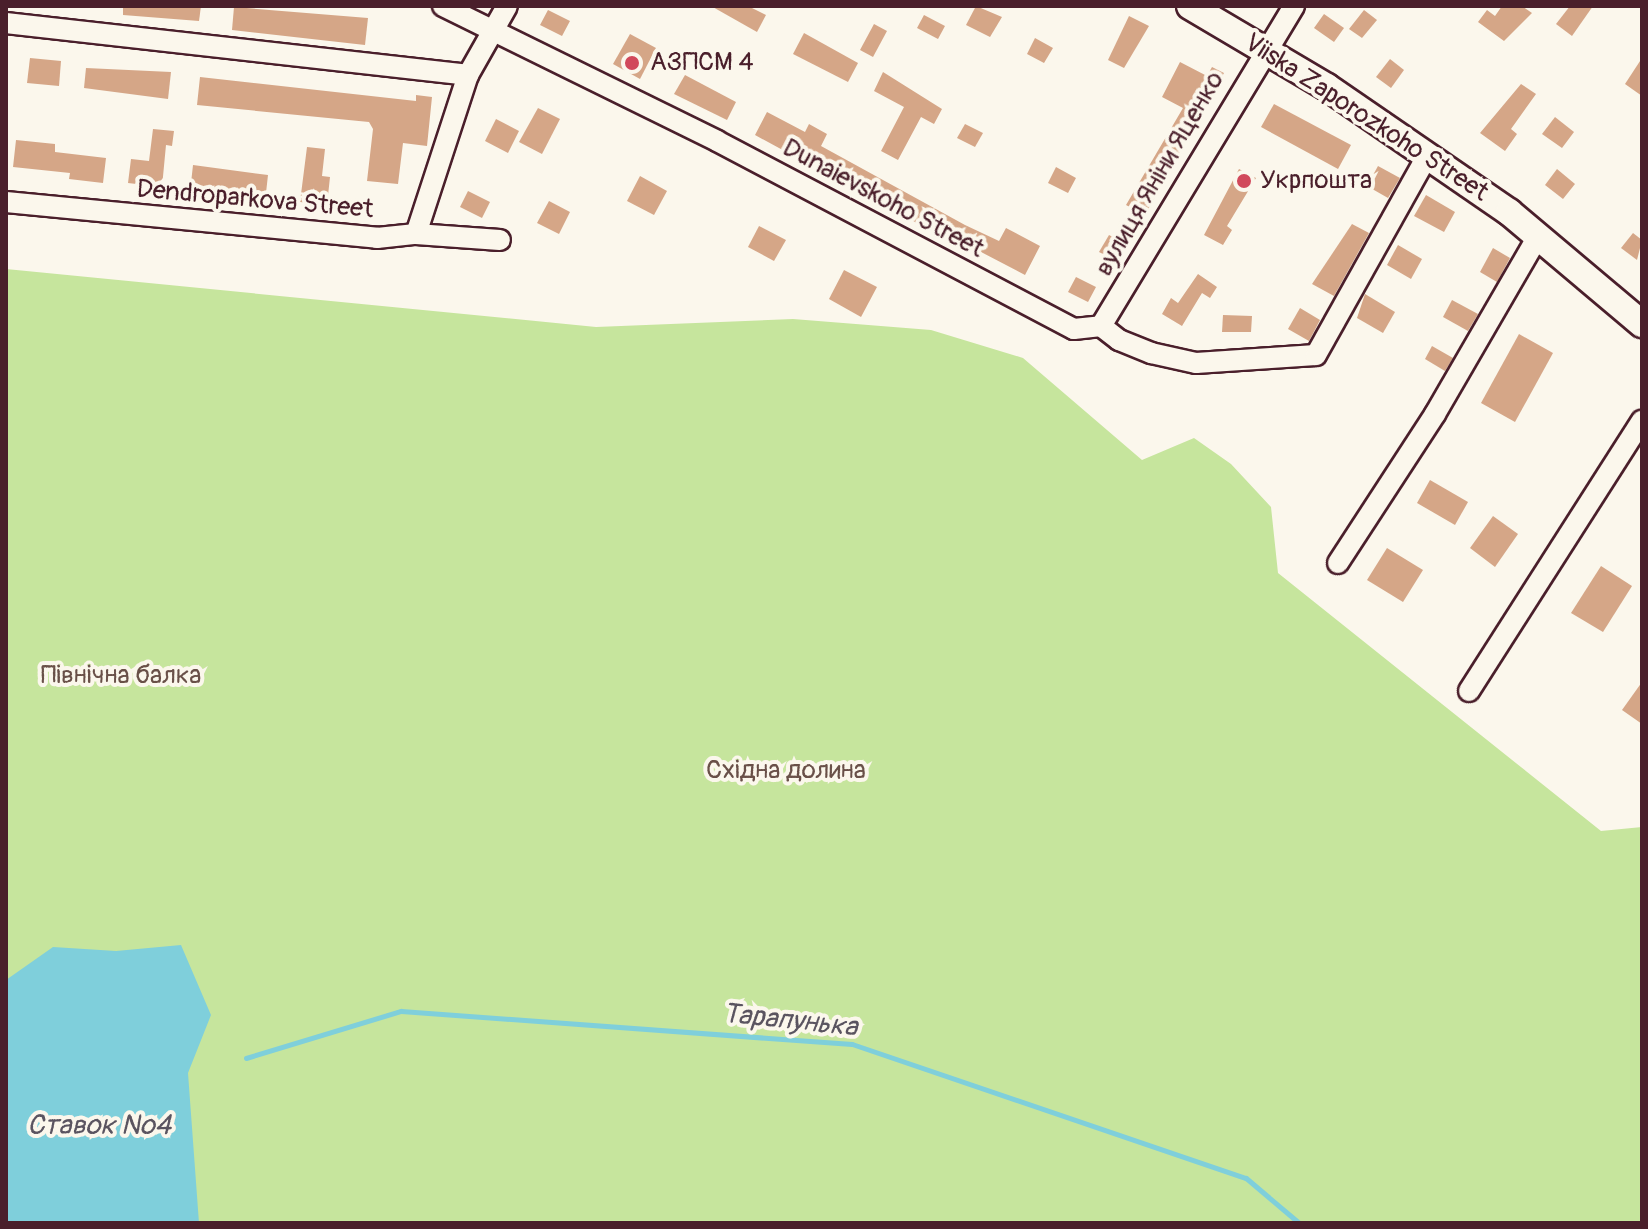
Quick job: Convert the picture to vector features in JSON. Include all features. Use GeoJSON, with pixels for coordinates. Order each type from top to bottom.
{"type":"FeatureCollection","features":[{"type":"Feature","properties":{"kind":"street","name":"Dunaievskoho Street"},"geometry":{"type":"LineString","coordinates":[[443,6],[717,141],[1074,329],[1101,326],[1119,340],[1151,353],[1196,363],[1316,355],[1427,156]]}},
{"type":"Feature","properties":{"kind":"street"},"geometry":{"type":"LineString","coordinates":[[416,234],[468,75],[507,6]]}},
{"type":"Feature","properties":{"kind":"street","name":"Viiska Zaporozkoho Street"},"geometry":{"type":"LineString","coordinates":[[1190,6],[1264,49],[1427,156],[1538,236],[1642,324]]}},
{"type":"Feature","properties":{"kind":"street","name":"вулиця Яніни Яценко"},"geometry":{"type":"LineString","coordinates":[[1101,326],[1264,49],[1294,6]]}},
{"type":"Feature","properties":{"kind":"street"},"geometry":{"type":"LineString","coordinates":[[6,23],[468,75]]}},
{"type":"Feature","properties":{"kind":"street","name":"Dendroparkova Street"},"geometry":{"type":"LineString","coordinates":[[6,202],[377,238],[416,234],[500,240]]}},
{"type":"Feature","properties":{"kind":"street"},"geometry":{"type":"LineString","coordinates":[[1338,563],[1435,414],[1538,236]]}},
{"type":"Feature","properties":{"kind":"street"},"geometry":{"type":"LineString","coordinates":[[1469,691],[1642,421]]}},
{"type":"Feature","properties":{"kind":"green space","name":"Східна долина"},"geometry":{"type":"Polygon","coordinates":[[[6,269],[596,327],[793,319],[931,330],[1023,358],[1142,460],[1194,438],[1231,464],[1271,507],[1278,573],[1601,831],[1642,827],[1642,1223],[6,1223],[6,269]]]}},
{"type":"Feature","properties":{"kind":"water","name":"Ставок №4"},"geometry":{"type":"Polygon","coordinates":[[[181,945],[211,1015],[188,1073],[199,1223],[6,1223],[6,980],[53,947],[116,951],[181,945]]]}},
{"type":"Feature","properties":{"kind":"building"},"geometry":{"type":"Polygon","coordinates":[[[123,6],[201,6],[199,21],[123,15],[123,6]]]}},
{"type":"Feature","properties":{"kind":"building"},"geometry":{"type":"Polygon","coordinates":[[[711,6],[748,6],[766,15],[757,32],[711,6]]]}},
{"type":"Feature","properties":{"kind":"building"},"geometry":{"type":"Polygon","coordinates":[[[976,6],[1002,17],[990,37],[966,25],[976,6]]]}},
{"type":"Feature","properties":{"kind":"building"},"geometry":{"type":"Polygon","coordinates":[[[1502,6],[1522,6],[1532,13],[1504,41],[1478,22],[1487,10],[1495,16],[1502,6]]]}},
{"type":"Feature","properties":{"kind":"building"},"geometry":{"type":"Polygon","coordinates":[[[1570,6],[1593,6],[1572,36],[1556,24],[1570,6]]]}},
{"type":"Feature","properties":{"kind":"building"},"geometry":{"type":"Polygon","coordinates":[[[234,7],[368,18],[365,45],[232,30],[234,7]]]}},
{"type":"Feature","properties":{"kind":"building"},"geometry":{"type":"Polygon","coordinates":[[[548,10],[570,21],[562,36],[540,25],[548,10]]]}},
{"type":"Feature","properties":{"kind":"building"},"geometry":{"type":"Polygon","coordinates":[[[1364,10],[1377,20],[1362,38],[1349,29],[1364,10]]]}},
{"type":"Feature","properties":{"kind":"building"},"geometry":{"type":"Polygon","coordinates":[[[1324,14],[1344,28],[1334,42],[1314,28],[1324,14]]]}},
{"type":"Feature","properties":{"kind":"building"},"geometry":{"type":"Polygon","coordinates":[[[924,15],[945,26],[938,39],[917,28],[924,15]]]}},
{"type":"Feature","properties":{"kind":"building"},"geometry":{"type":"Polygon","coordinates":[[[1129,16],[1149,26],[1124,68],[1108,60],[1129,16]]]}},
{"type":"Feature","properties":{"kind":"building"},"geometry":{"type":"Polygon","coordinates":[[[874,24],[887,31],[873,57],[860,50],[874,24]]]}},
{"type":"Feature","properties":{"kind":"building"},"geometry":{"type":"Polygon","coordinates":[[[804,33],[858,63],[848,82],[793,54],[804,33]]]}},
{"type":"Feature","properties":{"kind":"building"},"geometry":{"type":"Polygon","coordinates":[[[630,34],[656,48],[640,79],[613,64],[630,34]]]}},
{"type":"Feature","properties":{"kind":"building"},"geometry":{"type":"Polygon","coordinates":[[[1035,38],[1053,48],[1044,63],[1027,54],[1035,38]]]}},
{"type":"Feature","properties":{"kind":"building"},"geometry":{"type":"Polygon","coordinates":[[[30,58],[61,61],[59,86],[27,83],[30,58]]]}},
{"type":"Feature","properties":{"kind":"building"},"geometry":{"type":"Polygon","coordinates":[[[1642,58],[1642,96],[1625,84],[1642,58]]]}},
{"type":"Feature","properties":{"kind":"building"},"geometry":{"type":"Polygon","coordinates":[[[1390,59],[1404,70],[1391,88],[1376,77],[1390,59]]]}},
{"type":"Feature","properties":{"kind":"building"},"geometry":{"type":"Polygon","coordinates":[[[1180,62],[1207,76],[1212,67],[1224,73],[1145,215],[1126,205],[1183,108],[1162,97],[1180,62]]]}},
{"type":"Feature","properties":{"kind":"building"},"geometry":{"type":"Polygon","coordinates":[[[86,68],[171,72],[168,99],[84,88],[86,68]]]}},
{"type":"Feature","properties":{"kind":"building"},"geometry":{"type":"Polygon","coordinates":[[[883,72],[942,109],[934,124],[921,117],[898,160],[881,151],[904,107],[874,91],[883,72]]]}},
{"type":"Feature","properties":{"kind":"building"},"geometry":{"type":"Polygon","coordinates":[[[685,75],[736,102],[727,120],[674,94],[685,75]]]}},
{"type":"Feature","properties":{"kind":"building"},"geometry":{"type":"Polygon","coordinates":[[[200,77],[416,101],[416,95],[432,97],[427,146],[403,143],[398,184],[367,181],[373,129],[369,122],[197,105],[200,77]]]}},
{"type":"Feature","properties":{"kind":"building"},"geometry":{"type":"Polygon","coordinates":[[[1521,84],[1536,94],[1511,129],[1517,134],[1505,151],[1480,133],[1521,84]]]}},
{"type":"Feature","properties":{"kind":"building"},"geometry":{"type":"Polygon","coordinates":[[[1274,104],[1351,145],[1338,169],[1261,127],[1274,104]]]}},
{"type":"Feature","properties":{"kind":"building"},"geometry":{"type":"Polygon","coordinates":[[[538,108],[560,119],[542,154],[519,142],[538,108]]]}},
{"type":"Feature","properties":{"kind":"building"},"geometry":{"type":"Polygon","coordinates":[[[767,112],[805,132],[809,124],[827,134],[821,146],[965,225],[999,241],[1006,228],[1040,246],[1025,275],[939,230],[937,234],[755,135],[767,112]]]}},
{"type":"Feature","properties":{"kind":"building"},"geometry":{"type":"Polygon","coordinates":[[[1555,117],[1574,132],[1562,148],[1542,134],[1555,117]]]}},
{"type":"Feature","properties":{"kind":"building"},"geometry":{"type":"Polygon","coordinates":[[[496,119],[519,131],[508,153],[485,141],[496,119]]]}},
{"type":"Feature","properties":{"kind":"building"},"geometry":{"type":"Polygon","coordinates":[[[965,124],[983,133],[975,147],[957,138],[965,124]]]}},
{"type":"Feature","properties":{"kind":"building"},"geometry":{"type":"Polygon","coordinates":[[[153,129],[174,131],[172,146],[166,145],[162,187],[128,183],[131,159],[149,161],[153,129]]]}},
{"type":"Feature","properties":{"kind":"building"},"geometry":{"type":"Polygon","coordinates":[[[16,140],[55,144],[55,152],[106,158],[103,183],[69,179],[70,173],[13,167],[16,140]]]}},
{"type":"Feature","properties":{"kind":"building"},"geometry":{"type":"Polygon","coordinates":[[[307,147],[325,149],[322,176],[330,177],[327,205],[300,202],[307,147]]]}},
{"type":"Feature","properties":{"kind":"building"},"geometry":{"type":"Polygon","coordinates":[[[193,165],[268,175],[265,202],[223,202],[224,196],[190,192],[193,165]]]}},
{"type":"Feature","properties":{"kind":"building"},"geometry":{"type":"Polygon","coordinates":[[[1378,166],[1400,178],[1388,198],[1367,186],[1378,166]]]}},
{"type":"Feature","properties":{"kind":"building"},"geometry":{"type":"Polygon","coordinates":[[[1056,167],[1076,178],[1068,193],[1048,183],[1056,167]]]}},
{"type":"Feature","properties":{"kind":"building"},"geometry":{"type":"Polygon","coordinates":[[[1239,169],[1256,178],[1227,226],[1232,230],[1223,245],[1204,235],[1239,169]]]}},
{"type":"Feature","properties":{"kind":"building"},"geometry":{"type":"Polygon","coordinates":[[[1557,169],[1575,184],[1563,199],[1545,185],[1557,169]]]}},
{"type":"Feature","properties":{"kind":"building"},"geometry":{"type":"Polygon","coordinates":[[[640,176],[667,191],[654,215],[627,201],[640,176]]]}},
{"type":"Feature","properties":{"kind":"building"},"geometry":{"type":"Polygon","coordinates":[[[468,191],[490,202],[482,218],[460,207],[468,191]]]}},
{"type":"Feature","properties":{"kind":"building"},"geometry":{"type":"Polygon","coordinates":[[[1426,195],[1455,212],[1444,232],[1414,216],[1426,195]]]}},
{"type":"Feature","properties":{"kind":"building"},"geometry":{"type":"Polygon","coordinates":[[[549,201],[570,212],[559,234],[537,223],[549,201]]]}},
{"type":"Feature","properties":{"kind":"building"},"geometry":{"type":"Polygon","coordinates":[[[1352,224],[1369,233],[1334,296],[1312,284],[1352,224]]]}},
{"type":"Feature","properties":{"kind":"building"},"geometry":{"type":"Polygon","coordinates":[[[759,226],[786,240],[774,261],[748,247],[759,226]]]}},
{"type":"Feature","properties":{"kind":"building"},"geometry":{"type":"Polygon","coordinates":[[[1633,233],[1642,240],[1637,260],[1621,248],[1633,233]]]}},
{"type":"Feature","properties":{"kind":"building"},"geometry":{"type":"Polygon","coordinates":[[[1109,235],[1124,243],[1115,260],[1099,252],[1109,235]]]}},
{"type":"Feature","properties":{"kind":"building"},"geometry":{"type":"Polygon","coordinates":[[[1398,245],[1422,259],[1411,279],[1387,265],[1398,245]]]}},
{"type":"Feature","properties":{"kind":"building"},"geometry":{"type":"Polygon","coordinates":[[[1493,248],[1510,258],[1497,282],[1480,272],[1493,248]]]}},
{"type":"Feature","properties":{"kind":"building"},"geometry":{"type":"Polygon","coordinates":[[[844,270],[877,287],[861,317],[829,299],[844,270]]]}},
{"type":"Feature","properties":{"kind":"building"},"geometry":{"type":"Polygon","coordinates":[[[1198,274],[1217,287],[1210,298],[1202,293],[1182,326],[1162,314],[1171,298],[1178,303],[1198,274]]]}},
{"type":"Feature","properties":{"kind":"building"},"geometry":{"type":"Polygon","coordinates":[[[1076,277],[1096,287],[1088,302],[1068,292],[1076,277]]]}},
{"type":"Feature","properties":{"kind":"building"},"geometry":{"type":"Polygon","coordinates":[[[1365,294],[1395,312],[1383,333],[1357,318],[1365,294]]]}},
{"type":"Feature","properties":{"kind":"building"},"geometry":{"type":"Polygon","coordinates":[[[1452,300],[1478,314],[1468,331],[1443,317],[1452,300]]]}},
{"type":"Feature","properties":{"kind":"building"},"geometry":{"type":"Polygon","coordinates":[[[1300,308],[1320,320],[1309,341],[1288,329],[1300,308]]]}},
{"type":"Feature","properties":{"kind":"building"},"geometry":{"type":"Polygon","coordinates":[[[1223,315],[1252,316],[1251,332],[1222,332],[1223,315]]]}},
{"type":"Feature","properties":{"kind":"building"},"geometry":{"type":"Polygon","coordinates":[[[1519,334],[1553,353],[1515,422],[1481,403],[1519,334]]]}},
{"type":"Feature","properties":{"kind":"building"},"geometry":{"type":"Polygon","coordinates":[[[1432,346],[1453,358],[1445,371],[1425,359],[1432,346]]]}},
{"type":"Feature","properties":{"kind":"building"},"geometry":{"type":"Polygon","coordinates":[[[1430,480],[1468,502],[1455,525],[1417,503],[1430,480]]]}},
{"type":"Feature","properties":{"kind":"building"},"geometry":{"type":"Polygon","coordinates":[[[1493,516],[1518,534],[1495,567],[1470,548],[1493,516]]]}},
{"type":"Feature","properties":{"kind":"building"},"geometry":{"type":"Polygon","coordinates":[[[1387,548],[1423,570],[1403,602],[1367,580],[1387,548]]]}},
{"type":"Feature","properties":{"kind":"building"},"geometry":{"type":"Polygon","coordinates":[[[1601,566],[1632,586],[1603,632],[1571,613],[1601,566]]]}},
{"type":"Feature","properties":{"kind":"building"},"geometry":{"type":"Polygon","coordinates":[[[1642,682],[1642,724],[1622,710],[1642,682]]]}},
{"type":"Feature","properties":{"kind":"waterway","name":"Тарапунька"},"geometry":{"type":"LineString","coordinates":[[246,1058],[401,1011],[852,1044],[1246,1178],[1299,1223]]}},
{"type":"Feature","properties":{"kind":"place","name":"АЗПСМ 4"},"geometry":{"type":"Point","coordinates":[632,63]}},
{"type":"Feature","properties":{"kind":"place","name":"Укрпошта"},"geometry":{"type":"Point","coordinates":[1244,181]}},
{"type":"Feature","properties":{"kind":"park label","name":"Північна балка"},"geometry":{"type":"Point","coordinates":[121,676]}}]}
